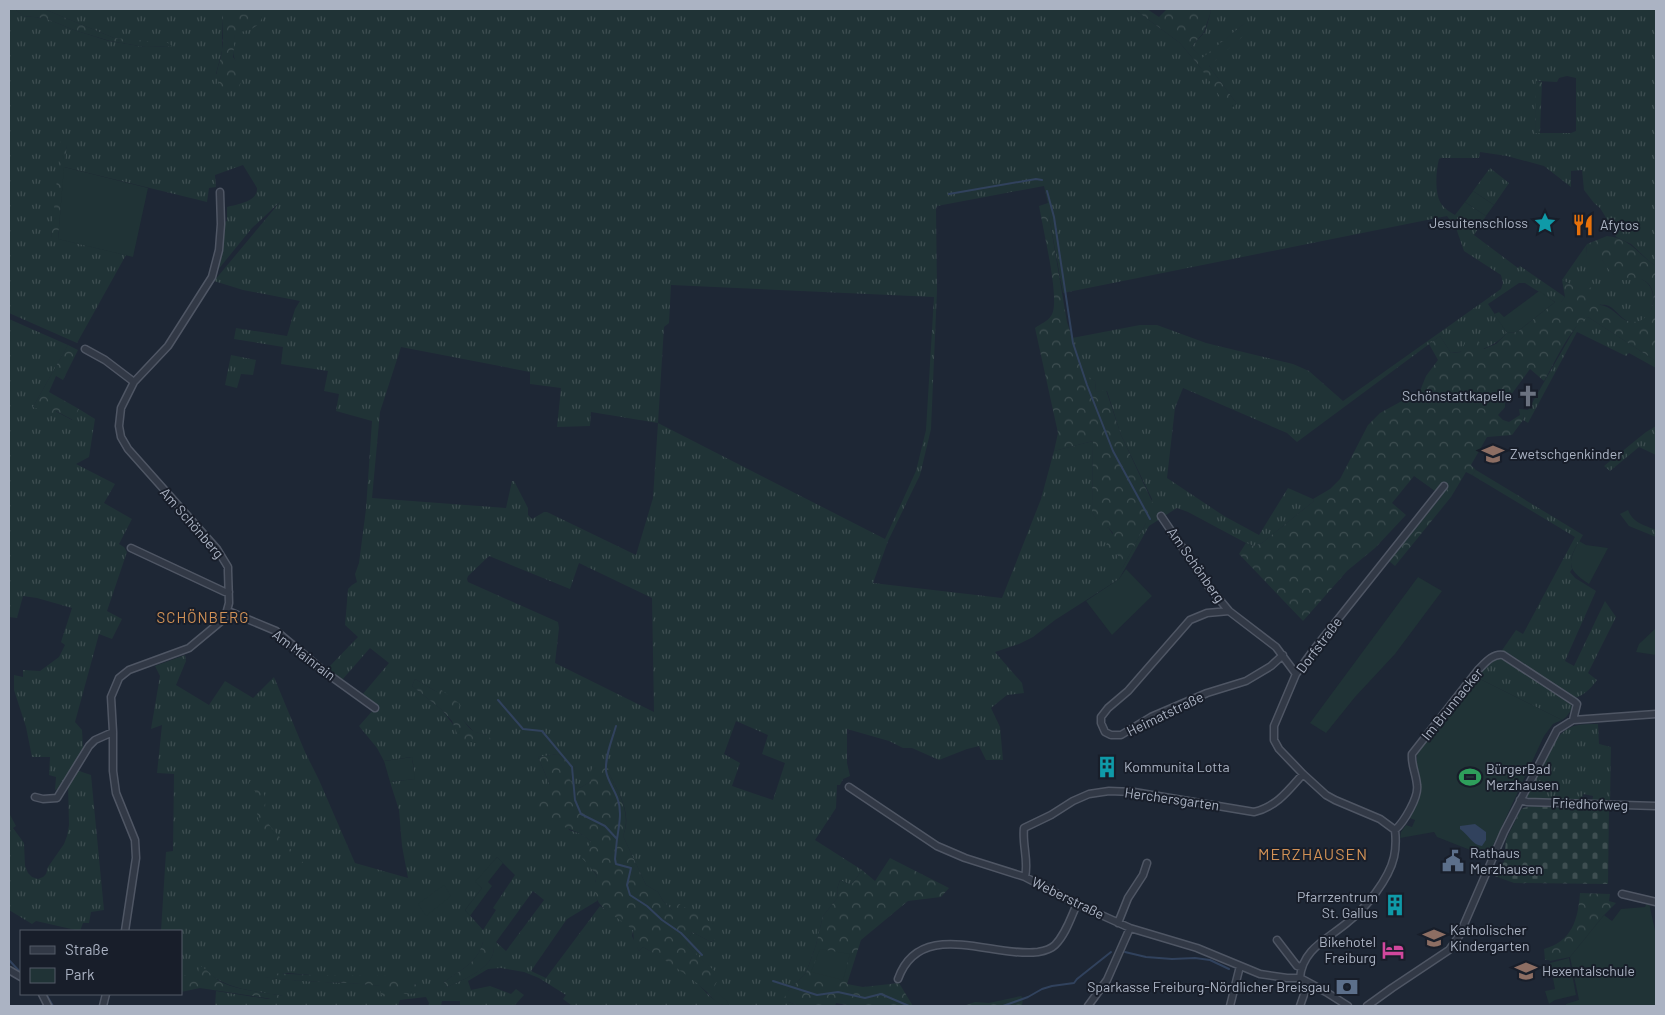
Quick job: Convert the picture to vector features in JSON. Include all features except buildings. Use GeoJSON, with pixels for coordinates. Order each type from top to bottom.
{"type":"FeatureCollection","features":[{"type":"Feature","properties":{"kind":"street","name":"Am Schönberg"},"geometry":{"type":"LineString","coordinates":[[220,192],[219,250],[212,277],[168,346],[134,382],[121,408],[119,426],[121,437],[128,449],[217,549],[228,567],[228,611]]}},
{"type":"Feature","properties":{"kind":"street"},"geometry":{"type":"LineString","coordinates":[[85,349],[105,360],[134,382]]}},
{"type":"Feature","properties":{"kind":"street","name":"Dorfstraße"},"geometry":{"type":"LineString","coordinates":[[1395,830],[1366,812],[1334,800],[1303,774],[1279,749],[1274,740],[1274,726],[1296,674],[1444,486]]}},
{"type":"Feature","properties":{"kind":"street","name":"Am Schönberg"},"geometry":{"type":"LineString","coordinates":[[1161,516],[1209,587],[1229,611],[1276,647],[1296,674]]}},
{"type":"Feature","properties":{"kind":"street"},"geometry":{"type":"LineString","coordinates":[[131,548],[225,592],[229,592]]}},
{"type":"Feature","properties":{"kind":"street"},"geometry":{"type":"LineString","coordinates":[[125,930],[136,858],[135,840],[116,793],[112,771],[113,732],[111,697],[119,678],[129,670],[190,648],[225,618],[228,611]]}},
{"type":"Feature","properties":{"kind":"street","name":"Am Mainrain"},"geometry":{"type":"LineString","coordinates":[[228,611],[276,632],[325,672],[375,708]]}},
{"type":"Feature","properties":{"kind":"street","name":"Heimatstraße"},"geometry":{"type":"LineString","coordinates":[[1229,611],[1207,613],[1190,620],[1128,691],[1101,717],[1101,723],[1105,732],[1111,735],[1121,734],[1150,717],[1207,693],[1246,681],[1271,666],[1283,655]]}},
{"type":"Feature","properties":{"kind":"street","name":"Im Brunnacker"},"geometry":{"type":"LineString","coordinates":[[1395,830],[1403,823],[1417,792],[1418,784],[1411,763],[1412,754],[1472,677],[1490,658],[1498,654],[1503,655],[1575,702],[1577,704],[1573,720]]}},
{"type":"Feature","properties":{"kind":"street"},"geometry":{"type":"LineString","coordinates":[[1367,1006],[1449,950],[1459,936],[1504,832],[1557,730],[1573,720],[1656,714]]}},
{"type":"Feature","properties":{"kind":"street"},"geometry":{"type":"LineString","coordinates":[[35,797],[43,799],[57,798],[95,740],[113,732]]}},
{"type":"Feature","properties":{"kind":"street","name":"Herchersgarten"},"geometry":{"type":"LineString","coordinates":[[1024,877],[1027,868],[1023,835],[1024,828],[1089,794],[1109,791],[1134,792],[1254,812],[1274,805],[1303,774]]}},
{"type":"Feature","properties":{"kind":"street","name":"Weberstraße"},"geometry":{"type":"LineString","coordinates":[[849,787],[937,846],[965,858],[1024,877],[1130,928],[1197,948],[1260,974],[1274,977],[1300,978]]}},
{"type":"Feature","properties":{"kind":"street","name":"Friedhofweg"},"geometry":{"type":"LineString","coordinates":[[1520,800],[1526,802],[1656,806]]}},
{"type":"Feature","properties":{"kind":"street"},"geometry":{"type":"LineString","coordinates":[[1348,1006],[1300,978],[1301,967],[1304,959],[1320,942],[1349,922],[1362,910],[1383,881],[1390,870],[1394,856],[1395,830]]}},
{"type":"Feature","properties":{"kind":"street"},"geometry":{"type":"LineString","coordinates":[[1118,922],[1128,898],[1143,875],[1147,863]]}},
{"type":"Feature","properties":{"kind":"street"},"geometry":{"type":"LineString","coordinates":[[1622,894],[1656,902]]}},
{"type":"Feature","properties":{"kind":"street"},"geometry":{"type":"LineString","coordinates":[[898,979],[902,967],[912,955],[934,944],[961,945],[1014,952],[1044,951],[1055,946],[1066,929],[1077,904]]}},
{"type":"Feature","properties":{"kind":"street"},"geometry":{"type":"LineString","coordinates":[[1088,1006],[1107,980],[1130,928]]}},
{"type":"Feature","properties":{"kind":"street"},"geometry":{"type":"LineString","coordinates":[[1277,940],[1297,966],[1301,967]]}},
{"type":"Feature","properties":{"kind":"street"},"geometry":{"type":"LineString","coordinates":[[1230,1006],[1240,966]]}},
{"type":"Feature","properties":{"kind":"street"},"geometry":{"type":"LineString","coordinates":[[9,970],[20,976]]}},
{"type":"Feature","properties":{"kind":"street"},"geometry":{"type":"LineString","coordinates":[[1300,1006],[1308,983]]}},
{"type":"Feature","properties":{"kind":"green space"},"geometry":{"type":"Polygon","coordinates":[[[9,9],[15,9],[23,16],[45,18],[109,41],[146,47],[171,46],[114,38],[44,9],[1134,9],[1180,43],[1200,67],[1237,104],[1209,66],[1245,23],[1202,59],[1191,47],[1205,32],[1211,11],[1208,9],[1656,9],[1656,266],[1631,244],[1616,237],[1600,208],[1584,190],[1582,170],[1571,171],[1571,187],[1544,166],[1507,156],[1480,152],[1479,158],[1439,159],[1437,189],[1439,200],[1443,206],[1455,215],[1465,202],[1486,216],[1474,235],[1518,268],[1520,266],[1565,297],[1561,302],[1555,302],[1525,283],[1519,283],[1488,304],[1507,333],[1500,339],[1481,349],[1451,353],[1440,336],[1297,442],[1287,433],[1183,388],[1175,408],[1167,478],[1224,516],[1259,535],[1288,488],[1314,501],[1262,543],[1254,546],[1177,508],[1149,526],[1119,579],[1055,620],[1033,637],[995,652],[1022,683],[1024,693],[1007,695],[991,708],[1000,727],[1003,760],[986,760],[979,746],[939,760],[912,748],[903,748],[889,741],[847,729],[847,763],[850,776],[843,779],[840,785],[837,785],[836,808],[815,840],[862,870],[853,883],[849,884],[840,880],[837,889],[838,897],[823,916],[816,945],[806,973],[788,991],[788,1002],[800,1006],[729,1006],[727,1001],[712,989],[719,976],[686,945],[692,932],[711,942],[714,940],[714,924],[672,910],[663,901],[658,892],[646,885],[623,836],[626,827],[625,811],[620,795],[608,771],[591,771],[591,781],[580,788],[570,780],[575,768],[558,754],[538,757],[569,830],[581,834],[591,841],[591,868],[597,876],[595,882],[597,901],[567,919],[531,971],[546,978],[600,906],[626,923],[633,930],[632,936],[639,951],[643,947],[674,965],[724,1006],[570,1006],[563,999],[566,995],[539,978],[524,972],[501,968],[488,969],[468,981],[471,990],[490,986],[511,994],[516,989],[524,995],[514,1006],[458,1006],[460,1001],[442,1001],[441,1006],[428,1006],[429,1003],[426,997],[400,1000],[398,1006],[215,1006],[216,991],[268,999],[283,996],[232,986],[213,977],[206,970],[199,975],[182,975],[182,930],[161,930],[166,852],[173,851],[174,774],[157,773],[162,725],[151,729],[160,676],[155,666],[185,655],[186,661],[176,685],[209,705],[225,681],[253,698],[274,677],[305,752],[355,863],[408,878],[402,846],[399,810],[390,782],[414,779],[413,762],[411,757],[384,761],[377,748],[359,726],[375,708],[362,695],[389,663],[370,648],[342,680],[326,670],[358,637],[345,625],[348,589],[357,582],[355,574],[359,563],[366,509],[372,421],[336,411],[339,394],[324,391],[328,371],[281,364],[283,347],[234,339],[236,328],[287,336],[295,309],[300,301],[243,290],[214,281],[280,202],[252,228],[217,271],[215,270],[223,222],[227,221],[227,207],[246,202],[256,193],[257,188],[243,165],[215,175],[216,187],[209,188],[207,202],[64,167],[67,142],[51,237],[126,255],[77,343],[9,313],[9,9]],[[222,14],[222,51],[216,74],[238,66],[233,54],[235,33],[256,26],[222,14]],[[1567,76],[1559,78],[1557,82],[1537,81],[1535,133],[1571,133],[1576,131],[1576,78],[1567,76]],[[1044,186],[937,206],[937,290],[931,429],[920,475],[888,541],[873,583],[1002,598],[1041,499],[1054,451],[1093,441],[1092,512],[1103,531],[1108,527],[1114,537],[1118,571],[1123,567],[1146,523],[1152,499],[1121,435],[1107,391],[1096,392],[1095,381],[1084,375],[1072,338],[1140,325],[1157,325],[1206,343],[1293,364],[1309,371],[1343,401],[1501,289],[1503,283],[1501,275],[1464,251],[1456,228],[1447,216],[1063,293],[1049,216],[1041,216],[1039,206],[1048,203],[1044,186]],[[671,285],[669,323],[664,327],[658,423],[885,539],[916,471],[926,430],[934,297],[671,285]],[[401,347],[380,412],[372,498],[506,508],[512,481],[514,481],[528,508],[528,515],[532,519],[547,512],[636,555],[653,498],[658,423],[591,412],[590,426],[557,427],[561,388],[530,384],[530,372],[401,347]],[[489,556],[467,579],[468,582],[558,622],[555,663],[654,712],[652,598],[579,563],[570,589],[489,556]],[[415,679],[412,686],[442,710],[455,727],[474,732],[437,692],[415,679]],[[736,721],[724,754],[740,763],[732,786],[773,800],[785,763],[762,754],[768,735],[736,721]],[[497,857],[476,882],[482,888],[465,910],[483,930],[496,910],[493,908],[515,875],[497,857]],[[533,891],[496,942],[506,951],[544,900],[533,891]],[[483,942],[477,956],[444,982],[447,987],[469,977],[483,967],[489,962],[494,948],[483,942]],[[288,973],[265,977],[382,986],[382,995],[417,984],[288,973]]]}},
{"type":"Feature","properties":{"kind":"green space"},"geometry":{"type":"Polygon","coordinates":[[[15,9],[44,9],[114,38],[168,43],[172,46],[146,47],[110,41],[74,30],[45,18],[23,16],[15,9]]]}},
{"type":"Feature","properties":{"kind":"green space"},"geometry":{"type":"Polygon","coordinates":[[[1134,9],[1147,9],[1159,17],[1167,9],[1208,9],[1211,11],[1204,32],[1191,47],[1202,58],[1245,23],[1251,29],[1209,66],[1237,104],[1229,110],[1200,67],[1180,43],[1134,9]]]}},
{"type":"Feature","properties":{"kind":"green space"},"geometry":{"type":"Polygon","coordinates":[[[222,14],[263,15],[259,24],[249,30],[235,34],[233,57],[244,72],[239,88],[226,93],[218,82],[217,77],[223,46],[222,14]]]}},
{"type":"Feature","properties":{"kind":"green space"},"geometry":{"type":"Polygon","coordinates":[[[1536,81],[1542,82],[1540,133],[1535,133],[1536,81]]]}},
{"type":"Feature","properties":{"kind":"green space"},"geometry":{"type":"Polygon","coordinates":[[[61,140],[67,142],[58,239],[51,238],[61,140]]]}},
{"type":"Feature","properties":{"kind":"green space"},"geometry":{"type":"Polygon","coordinates":[[[64,167],[148,188],[133,257],[58,239],[64,167]]]}},
{"type":"Feature","properties":{"kind":"green space"},"geometry":{"type":"Polygon","coordinates":[[[1490,168],[1509,183],[1494,205],[1473,191],[1490,168]]]}},
{"type":"Feature","properties":{"kind":"green space"},"geometry":{"type":"Polygon","coordinates":[[[1473,191],[1494,205],[1486,216],[1465,202],[1473,191]]]}},
{"type":"Feature","properties":{"kind":"green space"},"geometry":{"type":"Polygon","coordinates":[[[1041,216],[1049,216],[1067,322],[1084,374],[1095,381],[1096,392],[1106,390],[1121,435],[1157,512],[1146,523],[1123,567],[1118,572],[1113,570],[1118,555],[1107,552],[1106,545],[1113,533],[1108,527],[1103,532],[1092,512],[1093,441],[1054,451],[1058,433],[1035,328],[1050,318],[1054,309],[1053,284],[1041,216]]]}},
{"type":"Feature","properties":{"kind":"green space"},"geometry":{"type":"Polygon","coordinates":[[[1607,236],[1623,240],[1656,266],[1656,361],[1588,317],[1581,322],[1569,336],[1544,381],[1530,369],[1505,403],[1505,407],[1498,415],[1503,420],[1509,422],[1524,414],[1523,420],[1512,435],[1487,437],[1471,465],[1476,470],[1472,475],[1466,472],[1451,497],[1395,566],[1389,561],[1442,496],[1414,476],[1392,503],[1406,515],[1375,548],[1347,571],[1303,621],[1239,554],[1246,543],[1254,546],[1262,543],[1314,501],[1313,499],[1330,489],[1340,479],[1368,425],[1380,413],[1420,391],[1426,376],[1438,360],[1429,344],[1440,336],[1451,353],[1461,352],[1466,341],[1477,339],[1484,349],[1496,344],[1507,333],[1517,332],[1555,302],[1561,302],[1565,297],[1562,280],[1582,290],[1593,287],[1600,305],[1610,308],[1624,320],[1636,322],[1644,318],[1652,309],[1654,298],[1648,284],[1639,279],[1625,280],[1617,278],[1602,260],[1590,260],[1586,255],[1587,244],[1607,236]]]}},
{"type":"Feature","properties":{"kind":"green space"},"geometry":{"type":"Polygon","coordinates":[[[1587,244],[1586,255],[1602,260],[1614,275],[1638,278],[1648,283],[1653,297],[1650,313],[1645,319],[1639,322],[1628,321],[1608,305],[1599,304],[1583,291],[1562,280],[1587,244]]]}},
{"type":"Feature","properties":{"kind":"green space"},"geometry":{"type":"Polygon","coordinates":[[[1539,291],[1555,302],[1517,332],[1507,333],[1494,314],[1499,312],[1504,317],[1539,291]]]}},
{"type":"Feature","properties":{"kind":"green space"},"geometry":{"type":"Polygon","coordinates":[[[1588,317],[1656,361],[1656,368],[1629,353],[1626,356],[1577,332],[1528,423],[1523,420],[1524,415],[1520,415],[1519,409],[1528,410],[1574,330],[1581,320],[1588,317]]]}},
{"type":"Feature","properties":{"kind":"green space"},"geometry":{"type":"Polygon","coordinates":[[[9,319],[68,345],[33,407],[55,411],[72,420],[79,409],[95,419],[89,457],[76,464],[115,484],[104,503],[132,519],[119,544],[127,552],[107,611],[122,619],[112,639],[99,634],[75,722],[82,730],[83,748],[59,789],[55,790],[56,777],[49,775],[50,757],[32,757],[26,727],[14,690],[14,675],[23,677],[23,670],[40,671],[59,657],[65,645],[61,642],[72,608],[23,596],[17,618],[9,617],[9,319]]]}},
{"type":"Feature","properties":{"kind":"green space"},"geometry":{"type":"Polygon","coordinates":[[[68,345],[78,350],[63,380],[56,376],[49,392],[79,409],[73,420],[56,411],[53,415],[33,407],[68,345]]]}},
{"type":"Feature","properties":{"kind":"green space"},"geometry":{"type":"Polygon","coordinates":[[[231,355],[256,360],[253,375],[241,374],[237,388],[225,385],[231,355]]]}},
{"type":"Feature","properties":{"kind":"green space"},"geometry":{"type":"Polygon","coordinates":[[[1656,426],[1656,455],[1639,447],[1610,471],[1604,466],[1646,432],[1656,426]]]}},
{"type":"Feature","properties":{"kind":"green space"},"geometry":{"type":"Polygon","coordinates":[[[1476,470],[1583,535],[1572,555],[1572,569],[1570,572],[1575,578],[1596,591],[1565,661],[1574,666],[1605,601],[1616,617],[1588,673],[1597,680],[1587,691],[1578,697],[1574,698],[1508,653],[1504,658],[1571,703],[1572,709],[1562,720],[1476,677],[1496,659],[1516,630],[1523,634],[1575,537],[1472,475],[1476,470]]]}},
{"type":"Feature","properties":{"kind":"green space"},"geometry":{"type":"Polygon","coordinates":[[[1628,510],[1636,521],[1656,530],[1656,537],[1629,526],[1620,514],[1628,510]]]}},
{"type":"Feature","properties":{"kind":"green space"},"geometry":{"type":"Polygon","coordinates":[[[1579,541],[1586,545],[1608,548],[1589,584],[1576,574],[1571,566],[1572,555],[1579,541]]]}},
{"type":"Feature","properties":{"kind":"green space"},"geometry":{"type":"Polygon","coordinates":[[[1126,569],[1152,596],[1112,635],[1086,601],[1119,579],[1126,569]]]}},
{"type":"Feature","properties":{"kind":"green space"},"geometry":{"type":"Polygon","coordinates":[[[1418,577],[1442,591],[1395,654],[1355,697],[1326,733],[1310,723],[1418,577]]]}},
{"type":"Feature","properties":{"kind":"green space"},"geometry":{"type":"Polygon","coordinates":[[[1656,628],[1656,655],[1636,652],[1639,644],[1656,628]]]}},
{"type":"Feature","properties":{"kind":"green space"},"geometry":{"type":"Polygon","coordinates":[[[1476,677],[1562,720],[1553,724],[1544,736],[1489,854],[1483,855],[1437,837],[1434,832],[1400,838],[1401,832],[1406,825],[1412,827],[1415,820],[1409,818],[1421,791],[1417,763],[1420,747],[1476,677]]]}},
{"type":"Feature","properties":{"kind":"green space"},"geometry":{"type":"Polygon","coordinates":[[[415,679],[437,692],[440,689],[460,704],[458,712],[467,725],[473,731],[488,736],[493,747],[466,741],[458,736],[452,721],[442,710],[412,686],[415,679]]]}},
{"type":"Feature","properties":{"kind":"green space"},"geometry":{"type":"Polygon","coordinates":[[[1598,724],[1599,744],[1611,747],[1610,803],[1592,802],[1593,796],[1583,794],[1582,800],[1533,800],[1525,796],[1545,756],[1558,737],[1574,726],[1598,724]]]}},
{"type":"Feature","properties":{"kind":"green space"},"geometry":{"type":"Polygon","coordinates":[[[558,754],[575,768],[570,780],[580,788],[591,781],[591,771],[594,763],[609,766],[608,771],[620,795],[625,811],[626,819],[623,836],[646,885],[658,892],[663,901],[672,910],[679,904],[714,924],[715,939],[711,942],[692,932],[686,945],[720,976],[713,989],[727,1001],[729,1006],[716,1002],[692,979],[660,957],[643,947],[639,951],[634,942],[633,930],[599,902],[595,895],[597,875],[582,858],[591,841],[581,834],[555,823],[536,807],[550,785],[538,757],[558,754]]]}},
{"type":"Feature","properties":{"kind":"green space"},"geometry":{"type":"Polygon","coordinates":[[[412,757],[415,779],[390,782],[384,761],[412,757]]]}},
{"type":"Feature","properties":{"kind":"green space"},"geometry":{"type":"Polygon","coordinates":[[[76,770],[91,775],[104,910],[91,912],[89,923],[83,923],[80,930],[36,921],[32,924],[9,910],[9,813],[16,826],[13,828],[24,843],[25,866],[28,873],[38,879],[43,877],[67,836],[69,825],[68,785],[76,770]]]}},
{"type":"Feature","properties":{"kind":"green space"},"geometry":{"type":"Polygon","coordinates":[[[250,781],[257,785],[264,793],[269,825],[311,871],[312,875],[309,878],[305,877],[261,828],[257,815],[255,791],[248,786],[250,781]]]}},
{"type":"Feature","properties":{"kind":"green space"},"geometry":{"type":"Polygon","coordinates":[[[1532,806],[1609,810],[1608,884],[1514,883],[1492,875],[1496,867],[1504,862],[1506,840],[1520,811],[1523,808],[1532,806]]]}},
{"type":"Feature","properties":{"kind":"green space"},"geometry":{"type":"Polygon","coordinates":[[[497,857],[503,863],[488,882],[492,886],[470,916],[465,910],[482,888],[475,882],[497,857]]]}},
{"type":"Feature","properties":{"kind":"green space"},"geometry":{"type":"Polygon","coordinates":[[[890,858],[949,888],[941,897],[908,901],[861,940],[847,984],[863,987],[899,983],[913,1006],[852,1006],[836,1003],[835,1006],[800,1006],[783,1000],[788,991],[806,973],[816,945],[823,916],[838,897],[837,889],[840,880],[849,884],[853,883],[862,870],[875,881],[890,858]]]}},
{"type":"Feature","properties":{"kind":"green space"},"geometry":{"type":"Polygon","coordinates":[[[444,885],[451,896],[426,916],[418,904],[444,885]]]}},
{"type":"Feature","properties":{"kind":"green space"},"geometry":{"type":"Polygon","coordinates":[[[1580,893],[1610,894],[1609,901],[1616,903],[1570,957],[1550,961],[1545,960],[1544,949],[1561,941],[1572,928],[1580,893]]]}},
{"type":"Feature","properties":{"kind":"green space"},"geometry":{"type":"Polygon","coordinates":[[[1649,903],[1656,935],[1656,1006],[1566,1006],[1566,1004],[1579,1000],[1570,957],[1604,915],[1612,921],[1621,909],[1645,907],[1649,903]]]}},
{"type":"Feature","properties":{"kind":"green space"},"geometry":{"type":"Polygon","coordinates":[[[483,942],[490,943],[494,948],[489,962],[469,977],[447,987],[444,982],[473,961],[483,942]]]}},
{"type":"Feature","properties":{"kind":"green space"},"geometry":{"type":"Polygon","coordinates":[[[820,949],[850,954],[843,980],[811,972],[820,949]]]}},
{"type":"Feature","properties":{"kind":"green space"},"geometry":{"type":"Polygon","coordinates":[[[1569,958],[1576,995],[1555,1000],[1549,1004],[1545,991],[1555,989],[1550,963],[1569,958]]]}},
{"type":"Feature","properties":{"kind":"green space"},"geometry":{"type":"Polygon","coordinates":[[[199,965],[221,982],[228,985],[283,996],[285,1001],[200,988],[182,992],[182,975],[198,975],[199,965]]]}},
{"type":"Feature","properties":{"kind":"green space"},"geometry":{"type":"Polygon","coordinates":[[[264,973],[399,976],[407,977],[425,993],[381,995],[381,986],[278,979],[263,977],[264,973]]]}},
{"type":"Feature","properties":{"kind":"green space"},"geometry":{"type":"Polygon","coordinates":[[[1021,996],[1023,998],[1022,1006],[963,1006],[975,1002],[989,1003],[1021,996]]]}},
{"type":"Feature","properties":{"kind":"water"},"geometry":{"type":"Polygon","coordinates":[[[1475,824],[1486,832],[1486,840],[1482,846],[1475,844],[1460,829],[1460,826],[1475,824]]]}},
{"type":"Feature","properties":{"kind":"waterway"},"geometry":{"type":"LineString","coordinates":[[949,194],[1036,179],[1042,180]]}},
{"type":"Feature","properties":{"kind":"waterway"},"geometry":{"type":"LineString","coordinates":[[1047,191],[1054,217],[1073,343],[1113,451],[1150,519]]}},
{"type":"Feature","properties":{"kind":"waterway"},"geometry":{"type":"LineString","coordinates":[[498,700],[523,729],[542,731],[572,767],[575,800],[581,814],[605,826],[617,839],[616,864],[631,868],[627,885],[630,895],[681,933],[702,955]]}},
{"type":"Feature","properties":{"kind":"waterway"},"geometry":{"type":"LineString","coordinates":[[616,726],[608,754],[606,771],[617,796],[620,809],[617,839]]}},
{"type":"Feature","properties":{"kind":"waterway"},"geometry":{"type":"LineString","coordinates":[[1003,1006],[1028,997],[1042,989],[1074,983],[1111,952]]}},
{"type":"Feature","properties":{"kind":"waterway"},"geometry":{"type":"LineString","coordinates":[[1125,952],[1146,957],[1210,960],[1229,969]]}},
{"type":"Feature","properties":{"kind":"waterway"},"geometry":{"type":"LineString","coordinates":[[9,960],[20,972]]}},
{"type":"Feature","properties":{"kind":"waterway"},"geometry":{"type":"LineString","coordinates":[[773,981],[817,995],[838,992],[865,998],[881,994],[909,1006]]}},
{"type":"Feature","properties":{"kind":"waterway"},"geometry":{"type":"LineString","coordinates":[[47,995],[53,1006]]}},
{"type":"Feature","properties":{"kind":"place","name":"Jesuitenschloss"},"geometry":{"type":"Point","coordinates":[1545,223]}},
{"type":"Feature","properties":{"kind":"place","name":"Afytos"},"geometry":{"type":"Point","coordinates":[1583,225]}},
{"type":"Feature","properties":{"kind":"place","name":"Schönstattkapelle"},"geometry":{"type":"Point","coordinates":[1528,396]}},
{"type":"Feature","properties":{"kind":"place","name":"Zwetschgenkinder"},"geometry":{"type":"Point","coordinates":[1493,454]}},
{"type":"Feature","properties":{"kind":"place","name":"Kommunita Lotta"},"geometry":{"type":"Point","coordinates":[1107,767]}},
{"type":"Feature","properties":{"kind":"place","name":"BürgerBad Merzhausen"},"geometry":{"type":"Point","coordinates":[1470,777]}},
{"type":"Feature","properties":{"kind":"place","name":"Rathaus Merzhausen"},"geometry":{"type":"Point","coordinates":[1453,861]}},
{"type":"Feature","properties":{"kind":"place","name":"Pfarrzentrum St. Gallus"},"geometry":{"type":"Point","coordinates":[1395,905]}},
{"type":"Feature","properties":{"kind":"place","name":"Katholischer Kindergarten"},"geometry":{"type":"Point","coordinates":[1434,938]}},
{"type":"Feature","properties":{"kind":"place","name":"Bikehotel Freiburg"},"geometry":{"type":"Point","coordinates":[1393,950]}},
{"type":"Feature","properties":{"kind":"place","name":"Hexentalschule"},"geometry":{"type":"Point","coordinates":[1526,971]}},
{"type":"Feature","properties":{"kind":"place","name":"Sparkasse Freiburg-Nördlicher Breisgau"},"geometry":{"type":"Point","coordinates":[1347,987]}},
{"type":"Feature","properties":{"kind":"district","name":"SCHÖNBERG"},"geometry":{"type":"Point","coordinates":[203,618]}},
{"type":"Feature","properties":{"kind":"district","name":"MERZHAUSEN"},"geometry":{"type":"Point","coordinates":[1313,854]}}]}
